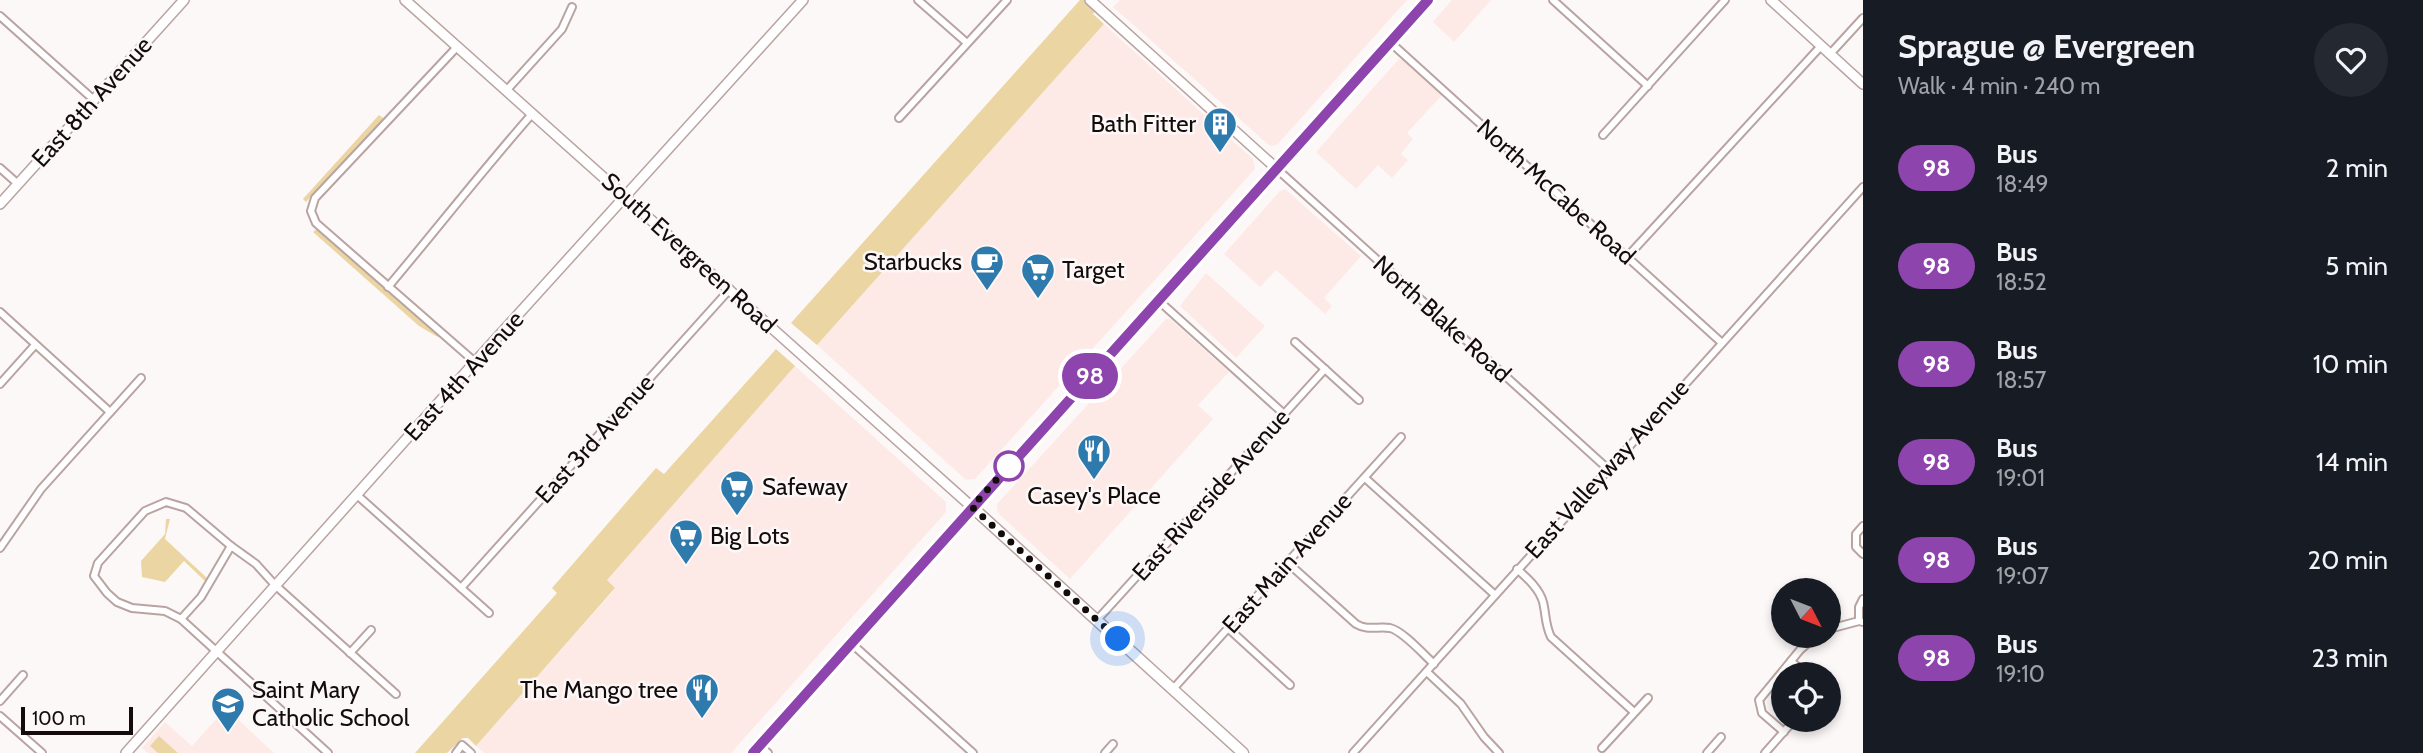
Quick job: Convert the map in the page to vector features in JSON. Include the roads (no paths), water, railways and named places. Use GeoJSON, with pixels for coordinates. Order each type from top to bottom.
{"type":"FeatureCollection","features":[{"type":"Feature","properties":{"kind":"main road"},"geometry":{"type":"LineString","coordinates":[[756,749],[1428,0]]}},
{"type":"Feature","properties":{"kind":"main road"},"geometry":{"type":"LineString","coordinates":[[972,507],[1243,753]]}},
{"type":"Feature","properties":{"kind":"street","name":"East 8th Avenue"},"geometry":{"type":"LineString","coordinates":[[0,204],[184,0]]}},
{"type":"Feature","properties":{"kind":"street","name":"South Evergreen Road"},"geometry":{"type":"LineString","coordinates":[[405,0],[972,507]]}},
{"type":"Feature","properties":{"kind":"street","name":"East 4th Avenue"},"geometry":{"type":"LineString","coordinates":[[126,753],[803,0]]}},
{"type":"Feature","properties":{"kind":"street"},"geometry":{"type":"LineString","coordinates":[[918,0],[967,43]]}},
{"type":"Feature","properties":{"kind":"street"},"geometry":{"type":"LineString","coordinates":[[899,118],[1007,0]]}},
{"type":"Feature","properties":{"kind":"street"},"geometry":{"type":"LineString","coordinates":[[1090,0],[1277,169]]}},
{"type":"Feature","properties":{"kind":"street"},"geometry":{"type":"LineString","coordinates":[[1553,0],[1648,86]]}},
{"type":"Feature","properties":{"kind":"street"},"geometry":{"type":"LineString","coordinates":[[1603,135],[1725,0]]}},
{"type":"Feature","properties":{"kind":"street"},"geometry":{"type":"LineString","coordinates":[[1771,0],[1863,84]]}},
{"type":"Feature","properties":{"kind":"street"},"geometry":{"type":"LineString","coordinates":[[506,91],[562,29],[572,7]]}},
{"type":"Feature","properties":{"kind":"street"},"geometry":{"type":"LineString","coordinates":[[0,16],[94,100]]}},
{"type":"Feature","properties":{"kind":"street"},"geometry":{"type":"LineString","coordinates":[[1830,54],[1863,18]]}},
{"type":"Feature","properties":{"kind":"street","name":"North McCabe Road"},"geometry":{"type":"LineString","coordinates":[[1390,42],[1722,343]]}},
{"type":"Feature","properties":{"kind":"street"},"geometry":{"type":"LineString","coordinates":[[1628,256],[1821,46]]}},
{"type":"Feature","properties":{"kind":"street"},"geometry":{"type":"LineString","coordinates":[[457,47],[315,198],[311,211],[316,223],[475,362]]}},
{"type":"Feature","properties":{"kind":"street"},"geometry":{"type":"LineString","coordinates":[[388,287],[478,175],[532,114]]}},
{"type":"Feature","properties":{"kind":"street"},"geometry":{"type":"LineString","coordinates":[[0,168],[18,184]]}},
{"type":"Feature","properties":{"kind":"street","name":"North Blake Road"},"geometry":{"type":"LineString","coordinates":[[1277,169],[1608,469]]}},
{"type":"Feature","properties":{"kind":"street","name":"East Valleyway Avenue"},"geometry":{"type":"LineString","coordinates":[[1353,753],[1863,187]]}},
{"type":"Feature","properties":{"kind":"street","name":"East 3rd Avenue"},"geometry":{"type":"LineString","coordinates":[[461,588],[730,289]]}},
{"type":"Feature","properties":{"kind":"street"},"geometry":{"type":"LineString","coordinates":[[1158,300],[1284,414]]}},
{"type":"Feature","properties":{"kind":"street"},"geometry":{"type":"LineString","coordinates":[[0,313],[110,412]]}},
{"type":"Feature","properties":{"kind":"street"},"geometry":{"type":"LineString","coordinates":[[1295,342],[1359,400]]}},
{"type":"Feature","properties":{"kind":"street"},"geometry":{"type":"LineString","coordinates":[[0,384],[36,345]]}},
{"type":"Feature","properties":{"kind":"street","name":"East Riverside Avenue"},"geometry":{"type":"LineString","coordinates":[[1097,620],[1325,369]]}},
{"type":"Feature","properties":{"kind":"street"},"geometry":{"type":"LineString","coordinates":[[0,548],[41,489],[141,378]]}},
{"type":"Feature","properties":{"kind":"street","name":"East Main Avenue"},"geometry":{"type":"LineString","coordinates":[[1173,689],[1401,437]]}},
{"type":"Feature","properties":{"kind":"street"},"geometry":{"type":"LineString","coordinates":[[1364,478],[1494,594]]}},
{"type":"Feature","properties":{"kind":"street"},"geometry":{"type":"LineString","coordinates":[[357,495],[489,613]]}},
{"type":"Feature","properties":{"kind":"street"},"geometry":{"type":"LineString","coordinates":[[328,753],[181,619],[165,611],[132,608],[117,602],[94,576],[99,563],[145,511],[166,502],[186,508],[247,556],[275,585],[396,694]]}},
{"type":"Feature","properties":{"kind":"street"},"geometry":{"type":"LineString","coordinates":[[1863,526],[1856,534],[1856,547],[1863,554]]}},
{"type":"Feature","properties":{"kind":"street"},"geometry":{"type":"LineString","coordinates":[[181,619],[201,597],[231,546]]}},
{"type":"Feature","properties":{"kind":"street"},"geometry":{"type":"LineString","coordinates":[[1288,563],[1356,624],[1370,629],[1398,631],[1434,664]]}},
{"type":"Feature","properties":{"kind":"street"},"geometry":{"type":"LineString","coordinates":[[1517,569],[1535,587],[1542,600],[1546,626],[1551,636],[1634,712]]}},
{"type":"Feature","properties":{"kind":"street"},"geometry":{"type":"LineString","coordinates":[[1841,624],[1861,621],[1859,607],[1863,599]]}},
{"type":"Feature","properties":{"kind":"street"},"geometry":{"type":"LineString","coordinates":[[1228,629],[1290,685]]}},
{"type":"Feature","properties":{"kind":"street"},"geometry":{"type":"LineString","coordinates":[[350,653],[371,630]]}},
{"type":"Feature","properties":{"kind":"street"},"geometry":{"type":"LineString","coordinates":[[851,643],[973,753]]}},
{"type":"Feature","properties":{"kind":"street"},"geometry":{"type":"LineString","coordinates":[[1791,661],[1804,648]]}},
{"type":"Feature","properties":{"kind":"street"},"geometry":{"type":"LineString","coordinates":[[1426,672],[1461,704],[1499,753]]}},
{"type":"Feature","properties":{"kind":"street"},"geometry":{"type":"LineString","coordinates":[[0,701],[23,675]]}},
{"type":"Feature","properties":{"kind":"street"},"geometry":{"type":"LineString","coordinates":[[1771,684],[1760,697],[1759,704],[1762,713],[1771,721]]}},
{"type":"Feature","properties":{"kind":"street"},"geometry":{"type":"LineString","coordinates":[[1602,748],[1648,698]]}},
{"type":"Feature","properties":{"kind":"street"},"geometry":{"type":"LineString","coordinates":[[0,716],[42,753]]}},
{"type":"Feature","properties":{"kind":"street"},"geometry":{"type":"LineString","coordinates":[[1765,753],[1784,732]]}},
{"type":"Feature","properties":{"kind":"street"},"geometry":{"type":"LineString","coordinates":[[1707,753],[1721,737]]}},
{"type":"Feature","properties":{"kind":"street"},"geometry":{"type":"LineString","coordinates":[[1105,753],[1113,744]]}},
{"type":"Feature","properties":{"kind":"street"},"geometry":{"type":"LineString","coordinates":[[456,753],[462,745],[471,753]]}},
{"type":"Feature","properties":{"kind":"street"},"geometry":{"type":"LineString","coordinates":[[756,749],[768,753]]}},
{"type":"Feature","properties":{"kind":"place","name":"Bath Fitter"},"geometry":{"type":"Point","coordinates":[1220,154]}},
{"type":"Feature","properties":{"kind":"place","name":"Starbucks"},"geometry":{"type":"Point","coordinates":[987,292]}},
{"type":"Feature","properties":{"kind":"place","name":"Target"},"geometry":{"type":"Point","coordinates":[1038,300]}},
{"type":"Feature","properties":{"kind":"place","name":"Casey's Place"},"geometry":{"type":"Point","coordinates":[1094,481]}},
{"type":"Feature","properties":{"kind":"place","name":"Safeway"},"geometry":{"type":"Point","coordinates":[737,517]}},
{"type":"Feature","properties":{"kind":"place","name":"Big Lots"},"geometry":{"type":"Point","coordinates":[686,566]}},
{"type":"Feature","properties":{"kind":"place","name":"The Mango tree"},"geometry":{"type":"Point","coordinates":[702,720]}},
{"type":"Feature","properties":{"kind":"place","name":"Saint Mary Catholic School"},"geometry":{"type":"Point","coordinates":[228,734]}}]}
